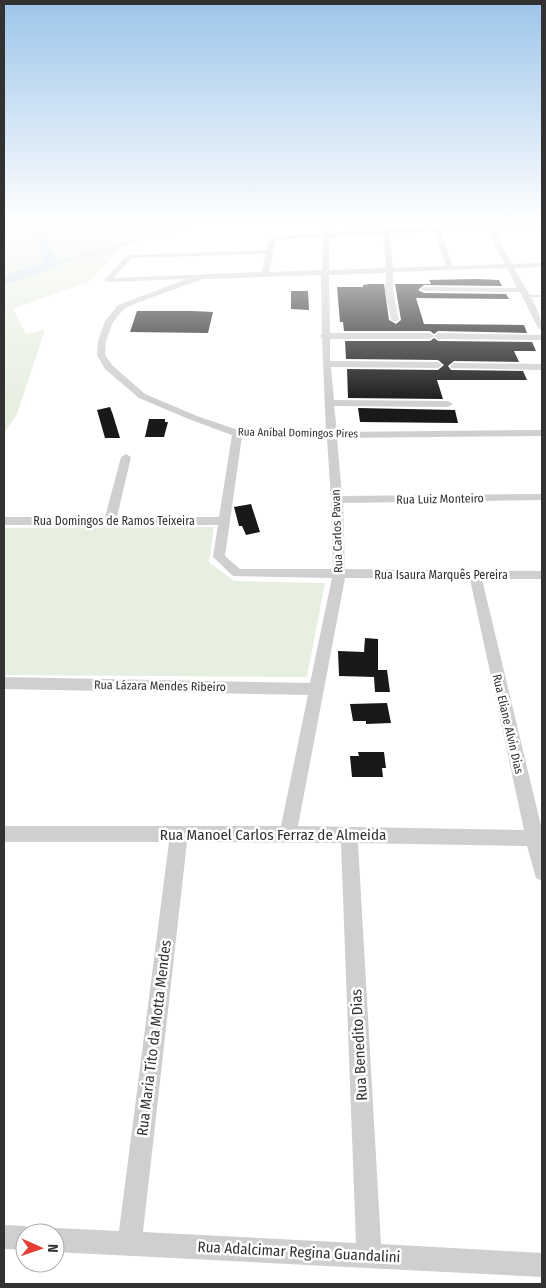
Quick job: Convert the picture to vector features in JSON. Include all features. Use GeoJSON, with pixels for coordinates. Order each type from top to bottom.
{"type":"FeatureCollection","features":[{"type":"Feature","properties":{"kind":"street","name":"Rua Aníbal Domingos Pires"},"geometry":{"type":"LineString","coordinates":[[181,284],[136,300],[121,307],[113,314],[105,328],[101,355],[108,367],[142,396],[194,418],[238,433],[330,435],[542,433]]}},
{"type":"Feature","properties":{"kind":"street","name":"Rua Carlos Pavan"},"geometry":{"type":"LineString","coordinates":[[288,834],[339,574],[337,500],[330,435],[324,336],[325,284]]}},
{"type":"Feature","properties":{"kind":"street"},"geometry":{"type":"LineString","coordinates":[[388,284],[395,320]]}},
{"type":"Feature","properties":{"kind":"street"},"geometry":{"type":"LineString","coordinates":[[521,284],[542,328]]}},
{"type":"Feature","properties":{"kind":"street"},"geometry":{"type":"LineString","coordinates":[[424,289],[525,293]]}},
{"type":"Feature","properties":{"kind":"street"},"geometry":{"type":"LineString","coordinates":[[324,336],[542,337]]}},
{"type":"Feature","properties":{"kind":"street"},"geometry":{"type":"LineString","coordinates":[[326,364],[438,365]]}},
{"type":"Feature","properties":{"kind":"street"},"geometry":{"type":"LineString","coordinates":[[454,366],[542,367]]}},
{"type":"Feature","properties":{"kind":"street"},"geometry":{"type":"LineString","coordinates":[[329,403],[448,404]]}},
{"type":"Feature","properties":{"kind":"street"},"geometry":{"type":"LineString","coordinates":[[238,433],[219,557],[237,574],[339,574]]}},
{"type":"Feature","properties":{"kind":"street"},"geometry":{"type":"LineString","coordinates":[[110,521],[126,457]]}},
{"type":"Feature","properties":{"kind":"street","name":"Rua Luiz Monteiro"},"geometry":{"type":"LineString","coordinates":[[337,500],[542,497]]}},
{"type":"Feature","properties":{"kind":"street","name":"Rua Domingos de Ramos Teixeira"},"geometry":{"type":"LineString","coordinates":[[4,522],[224,521]]}},
{"type":"Feature","properties":{"kind":"street","name":"Rua Isaura Marquês Pereira"},"geometry":{"type":"LineString","coordinates":[[339,574],[542,575]]}},
{"type":"Feature","properties":{"kind":"street","name":"Rua Eliane Alvin Dias"},"geometry":{"type":"LineString","coordinates":[[475,575],[538,838],[542,872]]}},
{"type":"Feature","properties":{"kind":"street","name":"Rua Lázara Mendes Ribeiro"},"geometry":{"type":"LineString","coordinates":[[4,683],[316,688]]}},
{"type":"Feature","properties":{"kind":"street","name":"Rua Manoel Carlos Ferraz de Almeida"},"geometry":{"type":"LineString","coordinates":[[4,834],[288,834],[538,838]]}},
{"type":"Feature","properties":{"kind":"street","name":"Rua Maria Tito da Motta Mendes"},"geometry":{"type":"LineString","coordinates":[[130,1243],[179,834]]}},
{"type":"Feature","properties":{"kind":"street","name":"Rua Benedito Dias"},"geometry":{"type":"LineString","coordinates":[[349,835],[369,1255]]}},
{"type":"Feature","properties":{"kind":"street","name":"Rua Adalcimar Regina Guandalini"},"geometry":{"type":"LineString","coordinates":[[65,1240],[542,1264]]}},
{"type":"Feature","properties":{"kind":"lane"},"geometry":{"type":"LineString","coordinates":[[525,293],[542,296]]}},
{"type":"Feature","properties":{"kind":"shaded area"},"geometry":{"type":"Polygon","coordinates":[[[4,284],[81,284],[13,309],[26,334],[45,330],[17,414],[4,433],[4,284]]]}},
{"type":"Feature","properties":{"kind":"shaded area"},"geometry":{"type":"Polygon","coordinates":[[[214,527],[209,562],[234,581],[325,583],[307,677],[4,675],[4,528],[214,527]]]}},
{"type":"Feature","properties":{"kind":"building"},"geometry":{"type":"Polygon","coordinates":[[[368,284],[384,284],[389,320],[396,324],[401,320],[395,284],[501,284],[502,286],[424,285],[418,290],[424,293],[506,294],[509,299],[416,298],[424,324],[524,325],[527,333],[438,331],[434,334],[430,331],[344,331],[343,322],[340,322],[337,287],[363,287],[363,285],[368,284]]]}},
{"type":"Feature","properties":{"kind":"building"},"geometry":{"type":"Polygon","coordinates":[[[291,291],[308,291],[309,310],[291,309],[291,291]]]}},
{"type":"Feature","properties":{"kind":"building"},"geometry":{"type":"Polygon","coordinates":[[[137,311],[213,312],[208,333],[130,332],[137,311]]]}},
{"type":"Feature","properties":{"kind":"building"},"geometry":{"type":"Polygon","coordinates":[[[434,338],[438,341],[532,342],[536,351],[514,351],[519,362],[454,361],[448,366],[451,370],[523,371],[527,380],[437,380],[443,399],[348,398],[347,369],[438,370],[444,365],[438,360],[346,359],[345,341],[430,341],[434,338]]]}},
{"type":"Feature","properties":{"kind":"building"},"geometry":{"type":"Polygon","coordinates":[[[110,407],[120,438],[105,438],[97,410],[110,407]]]}},
{"type":"Feature","properties":{"kind":"building"},"geometry":{"type":"Polygon","coordinates":[[[358,408],[455,410],[458,423],[360,422],[358,408]]]}},
{"type":"Feature","properties":{"kind":"building"},"geometry":{"type":"Polygon","coordinates":[[[149,419],[165,419],[165,422],[168,422],[164,437],[145,437],[149,419]]]}},
{"type":"Feature","properties":{"kind":"building"},"geometry":{"type":"Polygon","coordinates":[[[251,504],[260,532],[246,535],[242,526],[239,526],[234,507],[251,504]]]}},
{"type":"Feature","properties":{"kind":"building"},"geometry":{"type":"Polygon","coordinates":[[[365,638],[378,639],[378,670],[387,670],[390,692],[375,692],[374,677],[339,676],[338,651],[364,652],[365,638]]]}},
{"type":"Feature","properties":{"kind":"building"},"geometry":{"type":"Polygon","coordinates":[[[387,703],[391,723],[366,724],[366,721],[353,721],[350,704],[387,703]]]}},
{"type":"Feature","properties":{"kind":"building"},"geometry":{"type":"Polygon","coordinates":[[[358,752],[384,752],[386,768],[382,768],[383,777],[352,777],[350,756],[359,756],[358,752]]]}}]}
